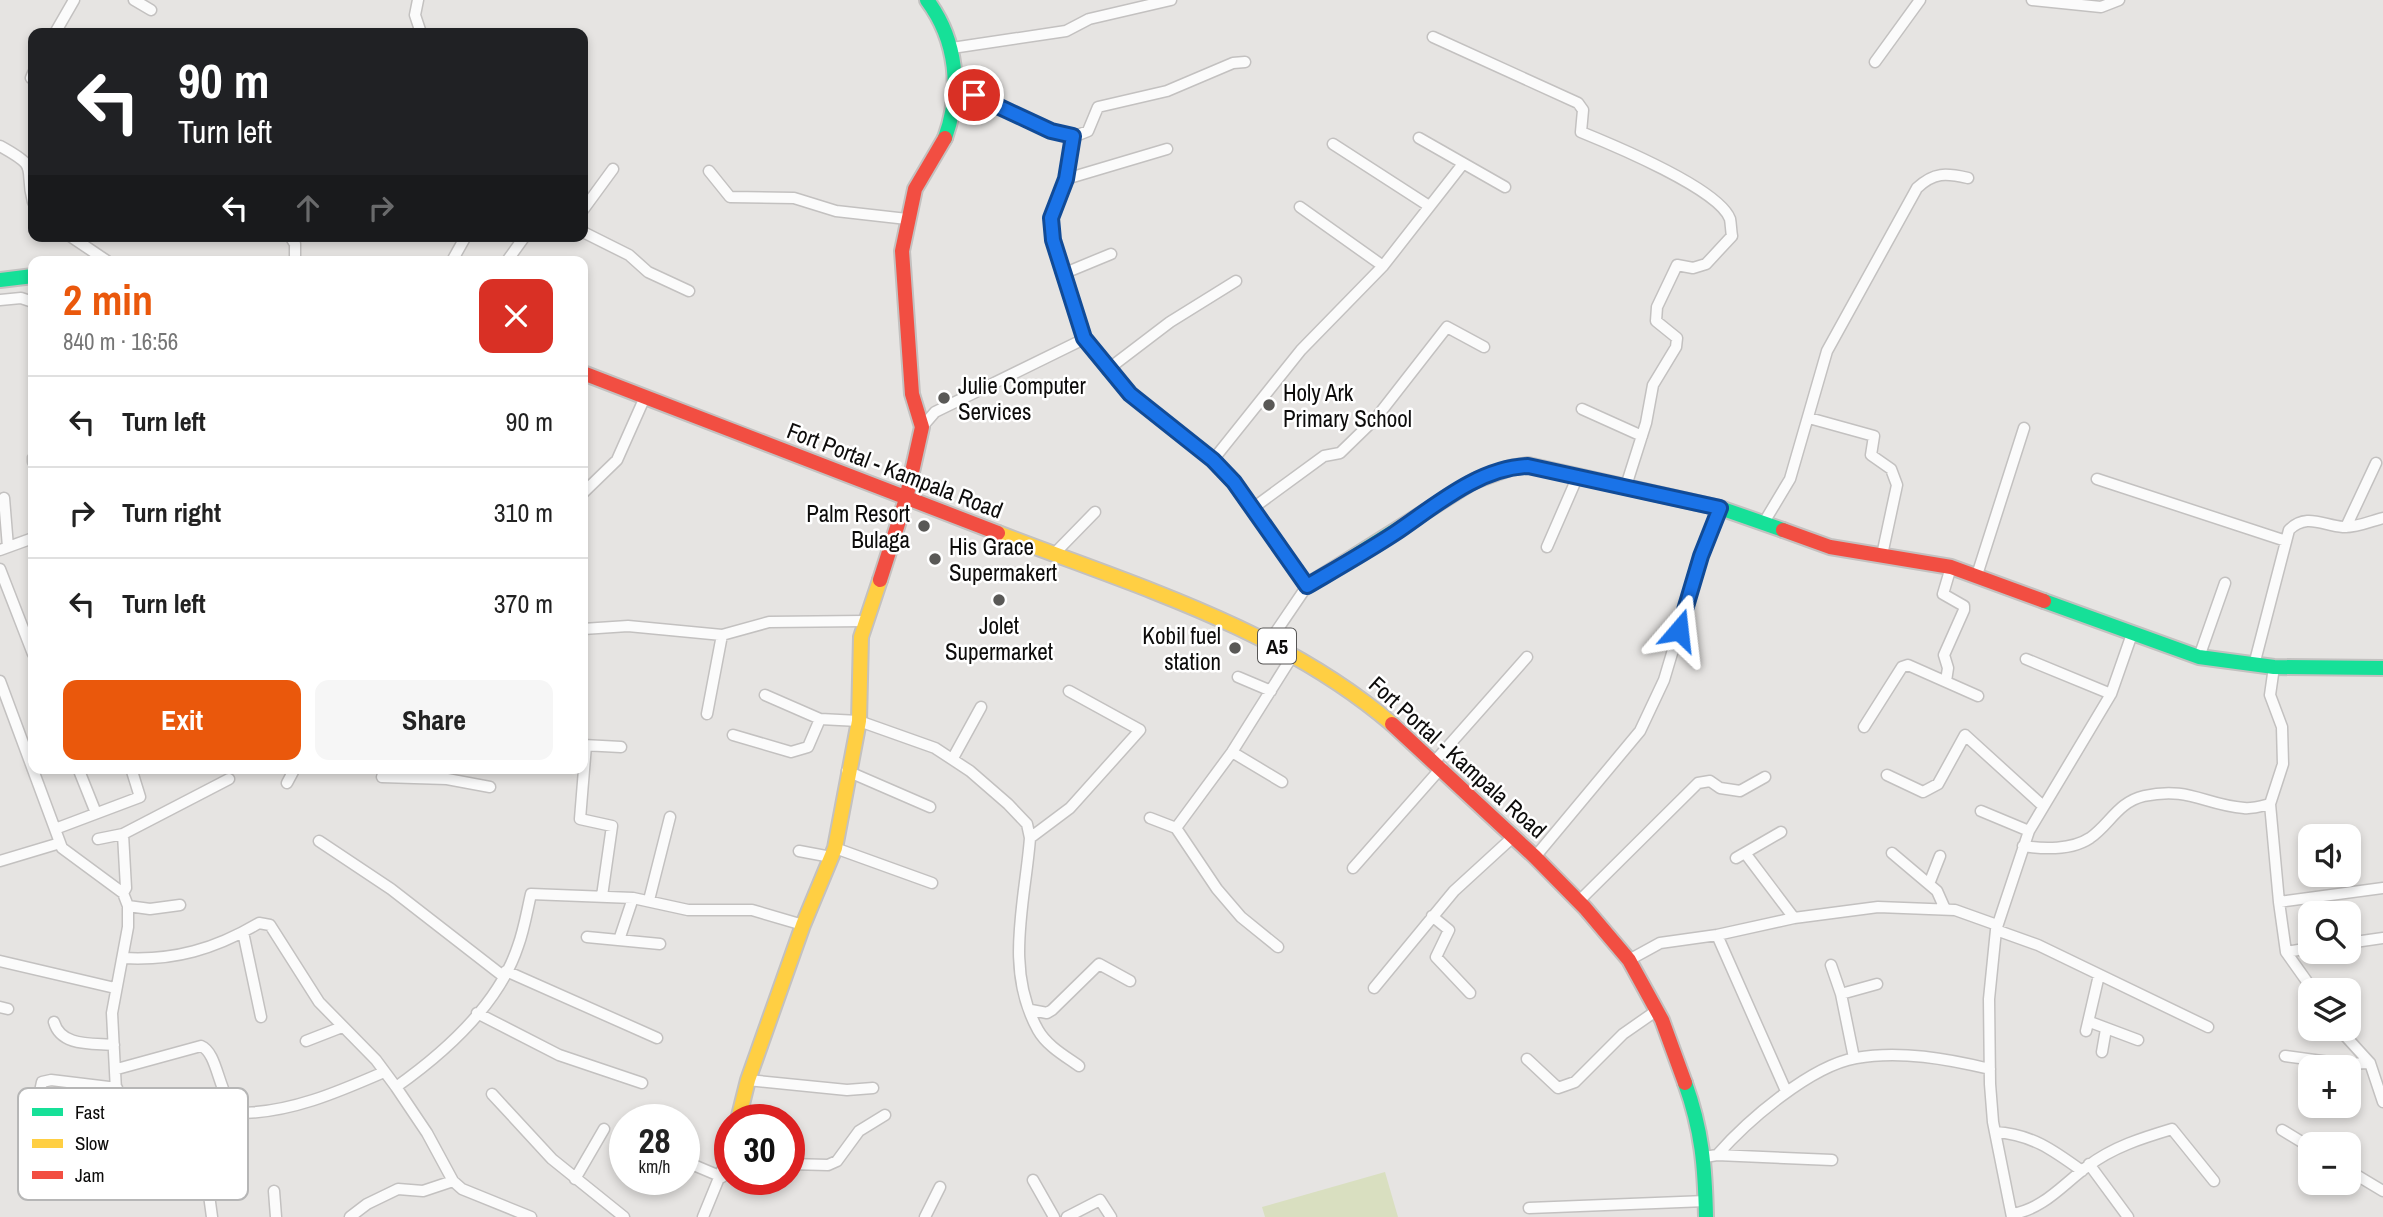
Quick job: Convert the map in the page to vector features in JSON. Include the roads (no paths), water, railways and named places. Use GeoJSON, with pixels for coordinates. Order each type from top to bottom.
{"type":"FeatureCollection","features":[{"type":"Feature","properties":{"kind":"street"},"geometry":{"type":"LineString","coordinates":[[58,28],[74,0]]}},
{"type":"Feature","properties":{"kind":"street"},"geometry":{"type":"LineString","coordinates":[[134,0],[151,10]]}},
{"type":"Feature","properties":{"kind":"street"},"geometry":{"type":"LineString","coordinates":[[418,0],[415,15],[419,28]]}},
{"type":"Feature","properties":{"kind":"street"},"geometry":{"type":"LineString","coordinates":[[922,427],[912,394],[902,251],[915,189],[946,136],[955,85],[952,48],[943,21],[927,0]]}},
{"type":"Feature","properties":{"kind":"street"},"geometry":{"type":"LineString","coordinates":[[952,48],[1066,31],[1089,19],[1171,0]]}},
{"type":"Feature","properties":{"kind":"street"},"geometry":{"type":"LineString","coordinates":[[1875,62],[1920,0]]}},
{"type":"Feature","properties":{"kind":"street"},"geometry":{"type":"LineString","coordinates":[[2032,0],[2101,7],[2119,0]]}},
{"type":"Feature","properties":{"kind":"street"},"geometry":{"type":"LineString","coordinates":[[1433,37],[1578,103],[1583,110],[1581,132],[1700,189],[1719,204],[1730,219],[1732,236],[1706,264],[1693,268],[1676,265],[1657,307],[1656,321],[1677,338],[1676,347],[1653,385],[1642,436],[1625,489]]}},
{"type":"Feature","properties":{"kind":"street"},"geometry":{"type":"LineString","coordinates":[[955,85],[1051,131],[1073,136],[1088,131],[1098,107],[1167,91],[1233,63],[1245,62]]}},
{"type":"Feature","properties":{"kind":"street"},"geometry":{"type":"LineString","coordinates":[[1073,136],[1066,179],[1051,218],[1053,240],[1084,338],[1107,370],[1159,419],[1213,460],[1253,508],[1307,586]]}},
{"type":"Feature","properties":{"kind":"street"},"geometry":{"type":"LineString","coordinates":[[1419,138],[1504,187]]}},
{"type":"Feature","properties":{"kind":"street"},"geometry":{"type":"LineString","coordinates":[[1334,144],[1429,206]]}},
{"type":"Feature","properties":{"kind":"street"},"geometry":{"type":"LineString","coordinates":[[0,146],[28,166]]}},
{"type":"Feature","properties":{"kind":"street"},"geometry":{"type":"LineString","coordinates":[[1066,179],[1167,149]]}},
{"type":"Feature","properties":{"kind":"street"},"geometry":{"type":"LineString","coordinates":[[1213,460],[1301,351],[1382,266],[1462,165]]}},
{"type":"Feature","properties":{"kind":"street"},"geometry":{"type":"LineString","coordinates":[[588,203],[613,169]]}},
{"type":"Feature","properties":{"kind":"street"},"geometry":{"type":"LineString","coordinates":[[709,171],[730,197],[794,198],[836,211],[907,219]]}},
{"type":"Feature","properties":{"kind":"street"},"geometry":{"type":"LineString","coordinates":[[1763,524],[1790,479],[1827,351],[1917,188],[1930,176],[1947,173],[1968,178]]}},
{"type":"Feature","properties":{"kind":"street"},"geometry":{"type":"LineString","coordinates":[[1300,207],[1382,266]]}},
{"type":"Feature","properties":{"kind":"street"},"geometry":{"type":"LineString","coordinates":[[588,234],[629,255],[648,272],[689,291]]}},
{"type":"Feature","properties":{"kind":"street"},"geometry":{"type":"LineString","coordinates":[[79,242],[100,256]]}},
{"type":"Feature","properties":{"kind":"street"},"geometry":{"type":"LineString","coordinates":[[1065,273],[1111,254]]}},
{"type":"Feature","properties":{"kind":"street"},"geometry":{"type":"LineString","coordinates":[[0,280],[28,276]]}},
{"type":"Feature","properties":{"kind":"street"},"geometry":{"type":"LineString","coordinates":[[1107,370],[1170,322],[1236,281]]}},
{"type":"Feature","properties":{"kind":"street"},"geometry":{"type":"LineString","coordinates":[[0,300],[21,298],[28,300]]}},
{"type":"Feature","properties":{"kind":"street"},"geometry":{"type":"LineString","coordinates":[[1253,508],[1324,456],[1340,453],[1376,418],[1447,327],[1484,347]]}},
{"type":"Feature","properties":{"kind":"street"},"geometry":{"type":"LineString","coordinates":[[742,1104],[803,925],[833,853],[847,771],[859,722],[861,637],[864,621],[906,499],[922,427],[935,412],[1084,338]]}},
{"type":"Feature","properties":{"kind":"street","name":"Fort Portal - Kampala Road"},"geometry":{"type":"LineString","coordinates":[[588,375],[1210,615],[1314,666],[1361,698],[1438,764],[1535,857],[1579,901],[1629,960],[1662,1020],[1685,1077],[1711,1156],[1706,1217]]}},
{"type":"Feature","properties":{"kind":"street"},"geometry":{"type":"LineString","coordinates":[[588,488],[617,460],[645,397]]}},
{"type":"Feature","properties":{"kind":"street"},"geometry":{"type":"LineString","coordinates":[[1582,409],[1642,436]]}},
{"type":"Feature","properties":{"kind":"street"},"geometry":{"type":"LineString","coordinates":[[1809,418],[1874,436],[1871,455],[1891,469],[1897,485],[1882,555]]}},
{"type":"Feature","properties":{"kind":"street"},"geometry":{"type":"LineString","coordinates":[[1977,575],[2024,428]]}},
{"type":"Feature","properties":{"kind":"street"},"geometry":{"type":"LineString","coordinates":[[2346,527],[2376,463]]}},
{"type":"Feature","properties":{"kind":"street"},"geometry":{"type":"LineString","coordinates":[[1269,642],[1307,586],[1392,534],[1450,494],[1502,469],[1528,466],[1720,508],[1830,547],[1951,567],[2200,657],[2274,667],[2383,668]]}},
{"type":"Feature","properties":{"kind":"street"},"geometry":{"type":"LineString","coordinates":[[1548,547],[1577,478]]}},
{"type":"Feature","properties":{"kind":"street"},"geometry":{"type":"LineString","coordinates":[[2097,479],[2286,541]]}},
{"type":"Feature","properties":{"kind":"street"},"geometry":{"type":"LineString","coordinates":[[4,498],[4,549],[28,540]]}},
{"type":"Feature","properties":{"kind":"street"},"geometry":{"type":"LineString","coordinates":[[1535,857],[1640,730],[1664,680],[1701,556],[1720,508]]}},
{"type":"Feature","properties":{"kind":"street"},"geometry":{"type":"LineString","coordinates":[[1053,555],[1095,512]]}},
{"type":"Feature","properties":{"kind":"street"},"geometry":{"type":"LineString","coordinates":[[2254,665],[2289,530],[2297,523],[2308,520],[2346,527],[2383,517]]}},
{"type":"Feature","properties":{"kind":"street"},"geometry":{"type":"LineString","coordinates":[[1946,681],[1948,668],[1944,655],[1964,610],[1964,606],[1943,594],[1951,567]]}},
{"type":"Feature","properties":{"kind":"street"},"geometry":{"type":"LineString","coordinates":[[0,569],[28,641]]}},
{"type":"Feature","properties":{"kind":"street"},"geometry":{"type":"LineString","coordinates":[[2200,657],[2225,583]]}},
{"type":"Feature","properties":{"kind":"street"},"geometry":{"type":"LineString","coordinates":[[588,629],[628,626],[722,635],[769,622],[864,621]]}},
{"type":"Feature","properties":{"kind":"street"},"geometry":{"type":"LineString","coordinates":[[2132,634],[2111,694],[2042,805],[2022,846],[1996,928],[1989,976],[1990,1069],[1995,1132],[2012,1216],[2028,1212],[2085,1168],[2128,1142],[2172,1129],[2214,1181]]}},
{"type":"Feature","properties":{"kind":"street"},"geometry":{"type":"LineString","coordinates":[[707,714],[722,635]]}},
{"type":"Feature","properties":{"kind":"street"},"geometry":{"type":"LineString","coordinates":[[1176,828],[1232,752],[1293,655]]}},
{"type":"Feature","properties":{"kind":"street"},"geometry":{"type":"LineString","coordinates":[[1353,868],[1527,657]]}},
{"type":"Feature","properties":{"kind":"street"},"geometry":{"type":"LineString","coordinates":[[2026,659],[2111,694]]}},
{"type":"Feature","properties":{"kind":"street"},"geometry":{"type":"LineString","coordinates":[[1864,727],[1902,667],[1908,665],[1979,695]]}},
{"type":"Feature","properties":{"kind":"street"},"geometry":{"type":"LineString","coordinates":[[2274,667],[2270,695],[2282,727],[2283,764],[2270,804],[2279,902],[2286,952],[2304,978]]}},
{"type":"Feature","properties":{"kind":"street"},"geometry":{"type":"LineString","coordinates":[[1238,677],[1271,691]]}},
{"type":"Feature","properties":{"kind":"street"},"geometry":{"type":"LineString","coordinates":[[0,681],[28,756]]}},
{"type":"Feature","properties":{"kind":"street"},"geometry":{"type":"LineString","coordinates":[[1030,838],[1070,808],[1140,730],[1069,691]]}},
{"type":"Feature","properties":{"kind":"street"},"geometry":{"type":"LineString","coordinates":[[765,695],[820,719],[859,722],[897,733],[953,758],[1027,824],[1030,838],[1018,960],[1039,1031],[1054,1048],[1079,1066]]}},
{"type":"Feature","properties":{"kind":"street"},"geometry":{"type":"LineString","coordinates":[[953,758],[981,706]]}},
{"type":"Feature","properties":{"kind":"street"},"geometry":{"type":"LineString","coordinates":[[733,735],[790,752],[808,747],[820,719]]}},
{"type":"Feature","properties":{"kind":"street"},"geometry":{"type":"LineString","coordinates":[[1887,775],[1923,792],[1931,788],[1938,784],[1965,735],[2042,805]]}},
{"type":"Feature","properties":{"kind":"street"},"geometry":{"type":"LineString","coordinates":[[588,745],[621,747]]}},
{"type":"Feature","properties":{"kind":"street"},"geometry":{"type":"LineString","coordinates":[[1232,752],[1282,782]]}},
{"type":"Feature","properties":{"kind":"street"},"geometry":{"type":"LineString","coordinates":[[847,771],[930,807]]}},
{"type":"Feature","properties":{"kind":"street"},"geometry":{"type":"LineString","coordinates":[[35,774],[60,843],[69,855],[123,893],[128,906],[123,958],[112,1013],[117,1088],[51,1080],[42,1082],[41,1088]]}},
{"type":"Feature","properties":{"kind":"street"},"geometry":{"type":"LineString","coordinates":[[80,774],[96,813]]}},
{"type":"Feature","properties":{"kind":"street"},"geometry":{"type":"LineString","coordinates":[[55,829],[140,797],[133,774]]}},
{"type":"Feature","properties":{"kind":"street"},"geometry":{"type":"LineString","coordinates":[[287,783],[292,774]]}},
{"type":"Feature","properties":{"kind":"street"},"geometry":{"type":"LineString","coordinates":[[382,777],[448,774],[490,786]]}},
{"type":"Feature","properties":{"kind":"street"},"geometry":{"type":"LineString","coordinates":[[582,774],[580,819],[612,826],[602,896]]}},
{"type":"Feature","properties":{"kind":"street"},"geometry":{"type":"LineString","coordinates":[[1579,901],[1703,779],[1720,788],[1740,791],[1765,777]]}},
{"type":"Feature","properties":{"kind":"street"},"geometry":{"type":"LineString","coordinates":[[98,839],[123,834],[229,779]]}},
{"type":"Feature","properties":{"kind":"street"},"geometry":{"type":"LineString","coordinates":[[2022,846],[2056,848],[2090,838],[2122,806],[2140,797],[2159,793],[2177,791],[2244,809],[2270,804]]}},
{"type":"Feature","properties":{"kind":"street"},"geometry":{"type":"LineString","coordinates":[[1981,811],[2029,831]]}},
{"type":"Feature","properties":{"kind":"street"},"geometry":{"type":"LineString","coordinates":[[649,900],[670,817]]}},
{"type":"Feature","properties":{"kind":"street"},"geometry":{"type":"LineString","coordinates":[[1150,818],[1176,828],[1241,917],[1278,947]]}},
{"type":"Feature","properties":{"kind":"street"},"geometry":{"type":"LineString","coordinates":[[1781,832],[1740,855],[1794,918]]}},
{"type":"Feature","properties":{"kind":"street"},"geometry":{"type":"LineString","coordinates":[[123,834],[127,888],[123,893]]}},
{"type":"Feature","properties":{"kind":"street"},"geometry":{"type":"LineString","coordinates":[[1374,988],[1432,916],[1513,837]]}},
{"type":"Feature","properties":{"kind":"street"},"geometry":{"type":"LineString","coordinates":[[319,841],[391,889],[505,973],[657,1038]]}},
{"type":"Feature","properties":{"kind":"street"},"geometry":{"type":"LineString","coordinates":[[0,861],[60,843]]}},
{"type":"Feature","properties":{"kind":"street"},"geometry":{"type":"LineString","coordinates":[[799,851],[833,853],[932,883]]}},
{"type":"Feature","properties":{"kind":"street"},"geometry":{"type":"LineString","coordinates":[[1892,853],[1937,891],[1945,909]]}},
{"type":"Feature","properties":{"kind":"street"},"geometry":{"type":"LineString","coordinates":[[1929,884],[1940,856]]}},
{"type":"Feature","properties":{"kind":"street"},"geometry":{"type":"LineString","coordinates":[[2279,902],[2383,888]]}},
{"type":"Feature","properties":{"kind":"street"},"geometry":{"type":"LineString","coordinates":[[396,1087],[440,1054],[477,1013],[505,973],[518,948],[531,894],[633,898],[688,910],[752,910],[803,925]]}},
{"type":"Feature","properties":{"kind":"street"},"geometry":{"type":"LineString","coordinates":[[619,940],[633,898]]}},
{"type":"Feature","properties":{"kind":"street"},"geometry":{"type":"LineString","coordinates":[[128,906],[150,909],[180,905]]}},
{"type":"Feature","properties":{"kind":"street"},"geometry":{"type":"LineString","coordinates":[[1629,960],[1660,943],[1717,935],[1794,918],[1878,907],[1945,909],[2038,945],[2208,1027]]}},
{"type":"Feature","properties":{"kind":"street"},"geometry":{"type":"LineString","coordinates":[[1432,916],[1449,930],[1436,957],[1470,993]]}},
{"type":"Feature","properties":{"kind":"street"},"geometry":{"type":"LineString","coordinates":[[123,958],[184,956],[259,923],[270,925],[311,991],[396,1087],[427,1133],[453,1181],[463,1189],[531,1217]]}},
{"type":"Feature","properties":{"kind":"street"},"geometry":{"type":"LineString","coordinates":[[243,932],[261,1017]]}},
{"type":"Feature","properties":{"kind":"street"},"geometry":{"type":"LineString","coordinates":[[1717,935],[1786,1091]]}},
{"type":"Feature","properties":{"kind":"street"},"geometry":{"type":"LineString","coordinates":[[587,937],[660,944]]}},
{"type":"Feature","properties":{"kind":"street"},"geometry":{"type":"LineString","coordinates":[[2361,941],[2383,938]]}},
{"type":"Feature","properties":{"kind":"street"},"geometry":{"type":"LineString","coordinates":[[2286,952],[2298,950]]}},
{"type":"Feature","properties":{"kind":"street"},"geometry":{"type":"LineString","coordinates":[[0,961],[115,988]]}},
{"type":"Feature","properties":{"kind":"street"},"geometry":{"type":"LineString","coordinates":[[1031,1010],[1047,1013],[1052,1010],[1099,964],[1130,981]]}},
{"type":"Feature","properties":{"kind":"street"},"geometry":{"type":"LineString","coordinates":[[1831,965],[1841,994],[1854,1058]]}},
{"type":"Feature","properties":{"kind":"street"},"geometry":{"type":"LineString","coordinates":[[2099,975],[2088,1027],[2106,1029],[2138,1040]]}},
{"type":"Feature","properties":{"kind":"street"},"geometry":{"type":"LineString","coordinates":[[1841,994],[1877,984]]}},
{"type":"Feature","properties":{"kind":"street"},"geometry":{"type":"LineString","coordinates":[[1527,1059],[1558,1088],[1566,1087],[1623,1034],[1656,1011]]}},
{"type":"Feature","properties":{"kind":"street"},"geometry":{"type":"LineString","coordinates":[[477,1013],[559,1055],[642,1083]]}},
{"type":"Feature","properties":{"kind":"street"},"geometry":{"type":"LineString","coordinates":[[54,1022],[57,1032],[64,1038],[114,1045]]}},
{"type":"Feature","properties":{"kind":"street"},"geometry":{"type":"LineString","coordinates":[[306,1041],[342,1027]]}},
{"type":"Feature","properties":{"kind":"street"},"geometry":{"type":"LineString","coordinates":[[2102,1052],[2106,1029]]}},
{"type":"Feature","properties":{"kind":"street"},"geometry":{"type":"LineString","coordinates":[[2350,1041],[2370,1063],[2383,1102]]}},
{"type":"Feature","properties":{"kind":"street"},"geometry":{"type":"LineString","coordinates":[[117,1069],[201,1046],[209,1052],[222,1088]]}},
{"type":"Feature","properties":{"kind":"street"},"geometry":{"type":"LineString","coordinates":[[2285,1056],[2344,1064],[2370,1063]]}},
{"type":"Feature","properties":{"kind":"street"},"geometry":{"type":"LineString","coordinates":[[1711,1156],[1786,1091],[1854,1058],[1936,1058],[1990,1069]]}},
{"type":"Feature","properties":{"kind":"street"},"geometry":{"type":"LineString","coordinates":[[248,1113],[292,1106],[384,1072]]}},
{"type":"Feature","properties":{"kind":"street"},"geometry":{"type":"LineString","coordinates":[[748,1080],[847,1090],[873,1088]]}},
{"type":"Feature","properties":{"kind":"street"},"geometry":{"type":"LineString","coordinates":[[492,1094],[552,1159],[624,1217]]}},
{"type":"Feature","properties":{"kind":"street"},"geometry":{"type":"LineString","coordinates":[[805,1164],[828,1165],[837,1161],[859,1131],[885,1115]]}},
{"type":"Feature","properties":{"kind":"street"},"geometry":{"type":"LineString","coordinates":[[575,1180],[604,1129]]}},
{"type":"Feature","properties":{"kind":"street"},"geometry":{"type":"LineString","coordinates":[[2282,1130],[2298,1140]]}},
{"type":"Feature","properties":{"kind":"street"},"geometry":{"type":"LineString","coordinates":[[1995,1132],[2019,1133],[2085,1168],[2128,1217]]}},
{"type":"Feature","properties":{"kind":"street"},"geometry":{"type":"LineString","coordinates":[[1711,1156],[1832,1160]]}},
{"type":"Feature","properties":{"kind":"street"},"geometry":{"type":"LineString","coordinates":[[2361,1178],[2383,1191]]}},
{"type":"Feature","properties":{"kind":"street"},"geometry":{"type":"LineString","coordinates":[[1033,1180],[1054,1217]]}},
{"type":"Feature","properties":{"kind":"street"},"geometry":{"type":"LineString","coordinates":[[350,1217],[367,1204],[398,1189],[423,1191],[453,1181]]}},
{"type":"Feature","properties":{"kind":"street"},"geometry":{"type":"LineString","coordinates":[[925,1217],[940,1187]]}},
{"type":"Feature","properties":{"kind":"street"},"geometry":{"type":"LineString","coordinates":[[274,1192],[276,1217]]}},
{"type":"Feature","properties":{"kind":"street"},"geometry":{"type":"LineString","coordinates":[[703,1217],[714,1194]]}},
{"type":"Feature","properties":{"kind":"street"},"geometry":{"type":"LineString","coordinates":[[1067,1217],[1100,1200],[1111,1217]]}},
{"type":"Feature","properties":{"kind":"street"},"geometry":{"type":"LineString","coordinates":[[1529,1208],[1706,1201]]}},
{"type":"Feature","properties":{"kind":"place","name":"Julie Computer Services"},"geometry":{"type":"Point","coordinates":[944,398]}},
{"type":"Feature","properties":{"kind":"place","name":"Holy Ark Primary School"},"geometry":{"type":"Point","coordinates":[1269,405]}},
{"type":"Feature","properties":{"kind":"place","name":"Palm Resort Bulaga"},"geometry":{"type":"Point","coordinates":[924,526]}},
{"type":"Feature","properties":{"kind":"place","name":"His Grace Supermakert"},"geometry":{"type":"Point","coordinates":[935,559]}},
{"type":"Feature","properties":{"kind":"place","name":"Jolet Supermarket"},"geometry":{"type":"Point","coordinates":[999,600]}},
{"type":"Feature","properties":{"kind":"place","name":"Kobil fuel station"},"geometry":{"type":"Point","coordinates":[1235,648]}}]}
